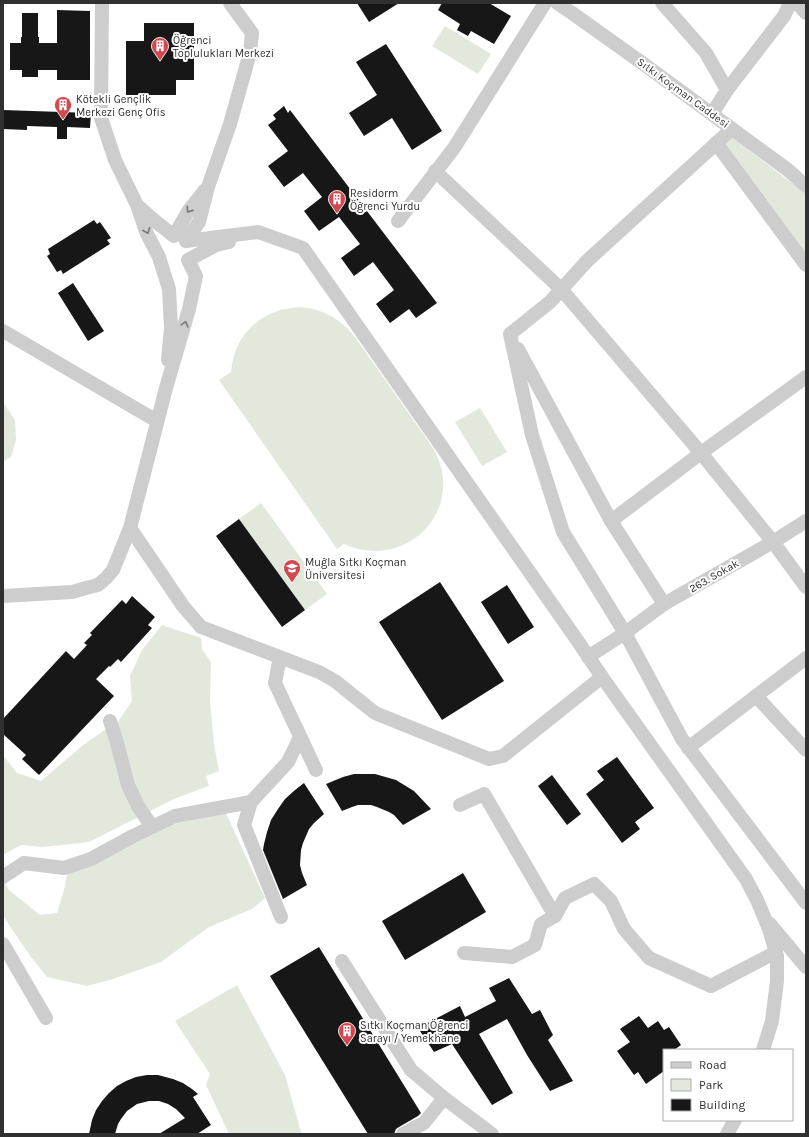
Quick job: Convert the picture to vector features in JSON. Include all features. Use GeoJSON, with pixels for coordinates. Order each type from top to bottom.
{"type":"FeatureCollection","features":[{"type":"Feature","properties":{"kind":"street"},"geometry":{"type":"LineString","coordinates":[[102,3],[101,118],[115,160],[137,204],[147,234],[159,257],[162,262],[170,267],[181,267],[188,260],[191,250],[180,238],[155,221],[137,204]]}},
{"type":"Feature","properties":{"kind":"street"},"geometry":{"type":"LineString","coordinates":[[180,238],[199,222],[208,187],[230,124],[250,53],[252,33],[230,3]]}},
{"type":"Feature","properties":{"kind":"street"},"geometry":{"type":"LineString","coordinates":[[398,221],[454,148],[545,3]]}},
{"type":"Feature","properties":{"kind":"street","name":"Sıtkı Koçman Caddesi"},"geometry":{"type":"LineString","coordinates":[[557,3],[712,114],[788,170],[806,186]]}},
{"type":"Feature","properties":{"kind":"street"},"geometry":{"type":"LineString","coordinates":[[662,3],[706,53],[728,90]]}},
{"type":"Feature","properties":{"kind":"street"},"geometry":{"type":"LineString","coordinates":[[712,114],[728,90],[784,16],[790,3]]}},
{"type":"Feature","properties":{"kind":"street"},"geometry":{"type":"LineString","coordinates":[[797,3],[806,13]]}},
{"type":"Feature","properties":{"kind":"street"},"geometry":{"type":"LineString","coordinates":[[510,334],[550,302],[587,261],[732,129]]}},
{"type":"Feature","properties":{"kind":"street"},"geometry":{"type":"LineString","coordinates":[[716,143],[806,265]]}},
{"type":"Feature","properties":{"kind":"street"},"geometry":{"type":"LineString","coordinates":[[435,171],[561,289],[701,453],[773,542],[806,588]]}},
{"type":"Feature","properties":{"kind":"street"},"geometry":{"type":"LineString","coordinates":[[188,260],[216,246],[258,232]]}},
{"type":"Feature","properties":{"kind":"street"},"geometry":{"type":"LineString","coordinates":[[166,388],[171,328],[169,289],[158,252],[159,246],[162,242],[166,238],[258,232],[303,248],[602,677],[746,879],[769,929],[777,956],[777,981],[772,1021],[763,1049]]}},
{"type":"Feature","properties":{"kind":"street"},"geometry":{"type":"LineString","coordinates":[[3,596],[72,592],[98,585],[113,570],[130,528],[157,421],[189,309],[196,276],[188,260]]}},
{"type":"Feature","properties":{"kind":"street"},"geometry":{"type":"LineString","coordinates":[[3,330],[157,421]]}},
{"type":"Feature","properties":{"kind":"street"},"geometry":{"type":"LineString","coordinates":[[510,334],[611,521],[664,604]]}},
{"type":"Feature","properties":{"kind":"street"},"geometry":{"type":"LineString","coordinates":[[510,334],[532,435],[564,532],[625,633],[682,739],[806,903]]}},
{"type":"Feature","properties":{"kind":"street"},"geometry":{"type":"LineString","coordinates":[[611,521],[701,453],[806,377]]}},
{"type":"Feature","properties":{"kind":"street","name":"263. Sokak"},"geometry":{"type":"LineString","coordinates":[[588,657],[625,633],[664,604],[773,542],[806,521]]}},
{"type":"Feature","properties":{"kind":"street"},"geometry":{"type":"LineString","coordinates":[[130,528],[183,606],[200,627],[320,672],[335,681],[375,713],[489,759],[503,756],[602,677]]}},
{"type":"Feature","properties":{"kind":"street"},"geometry":{"type":"LineString","coordinates":[[280,657],[275,683],[316,770]]}},
{"type":"Feature","properties":{"kind":"street"},"geometry":{"type":"LineString","coordinates":[[688,748],[806,658]]}},
{"type":"Feature","properties":{"kind":"street"},"geometry":{"type":"LineString","coordinates":[[756,696],[806,750]]}},
{"type":"Feature","properties":{"kind":"street"},"geometry":{"type":"LineString","coordinates":[[110,721],[128,785],[138,806],[152,827]]}},
{"type":"Feature","properties":{"kind":"street"},"geometry":{"type":"LineString","coordinates":[[281,917],[244,826],[251,802],[288,762],[300,736]]}},
{"type":"Feature","properties":{"kind":"street"},"geometry":{"type":"LineString","coordinates":[[460,805],[484,794],[555,916]]}},
{"type":"Feature","properties":{"kind":"street"},"geometry":{"type":"LineString","coordinates":[[3,877],[24,863],[64,868],[91,859],[133,836],[175,816],[251,802]]}},
{"type":"Feature","properties":{"kind":"street"},"geometry":{"type":"LineString","coordinates":[[464,953],[512,957],[535,945],[541,924],[555,916],[566,898],[594,884],[611,901],[624,929],[649,958],[711,986],[776,952]]}},
{"type":"Feature","properties":{"kind":"street"},"geometry":{"type":"LineString","coordinates":[[764,918],[806,967]]}},
{"type":"Feature","properties":{"kind":"street"},"geometry":{"type":"LineString","coordinates":[[3,944],[46,1018]]}},
{"type":"Feature","properties":{"kind":"street"},"geometry":{"type":"LineString","coordinates":[[342,961],[411,1070],[444,1098],[492,1134]]}},
{"type":"Feature","properties":{"kind":"street"},"geometry":{"type":"LineString","coordinates":[[403,1134],[424,1123],[444,1098]]}},
{"type":"Feature","properties":{"kind":"street"},"geometry":{"type":"LineString","coordinates":[[727,1134],[734,1121]]}},
{"type":"Feature","properties":{"kind":"green space"},"geometry":{"type":"Polygon","coordinates":[[[445,26],[491,54],[478,74],[432,46],[445,26]]]}},
{"type":"Feature","properties":{"kind":"green space"},"geometry":{"type":"Polygon","coordinates":[[[733,138],[806,194],[806,258],[722,148],[733,138]]]}},
{"type":"Feature","properties":{"kind":"green space"},"geometry":{"type":"Polygon","coordinates":[[[301,307],[317,310],[331,316],[350,331],[431,445],[441,468],[443,490],[438,510],[426,528],[410,541],[390,549],[368,551],[344,544],[337,549],[219,380],[231,372],[233,358],[238,346],[244,335],[253,325],[274,312],[287,308],[301,307]]]}},
{"type":"Feature","properties":{"kind":"green space"},"geometry":{"type":"Polygon","coordinates":[[[3,402],[15,420],[16,440],[11,457],[3,462],[3,402]]]}},
{"type":"Feature","properties":{"kind":"green space"},"geometry":{"type":"Polygon","coordinates":[[[480,408],[507,452],[482,466],[455,422],[480,408]]]}},
{"type":"Feature","properties":{"kind":"green space"},"geometry":{"type":"Polygon","coordinates":[[[261,503],[327,594],[305,610],[239,519],[261,503]]]}},
{"type":"Feature","properties":{"kind":"green space"},"geometry":{"type":"Polygon","coordinates":[[[162,625],[201,638],[202,649],[211,662],[210,701],[214,744],[219,771],[206,776],[209,786],[176,798],[89,842],[42,847],[21,845],[3,855],[3,755],[17,773],[41,781],[82,746],[118,722],[132,701],[130,676],[142,650],[162,625]]]}},
{"type":"Feature","properties":{"kind":"green space"},"geometry":{"type":"Polygon","coordinates":[[[225,811],[265,898],[252,909],[209,927],[161,962],[110,980],[87,986],[47,977],[31,957],[3,916],[3,880],[9,890],[40,915],[57,913],[67,875],[80,859],[161,827],[225,811]]]}},
{"type":"Feature","properties":{"kind":"green space"},"geometry":{"type":"Polygon","coordinates":[[[237,985],[285,1075],[301,1132],[303,1134],[229,1134],[206,1085],[210,1074],[175,1021],[237,985]]]}},
{"type":"Feature","properties":{"kind":"building"},"geometry":{"type":"Polygon","coordinates":[[[357,3],[399,3],[369,22],[357,3]]]}},
{"type":"Feature","properties":{"kind":"building"},"geometry":{"type":"Polygon","coordinates":[[[442,3],[489,3],[511,16],[494,44],[471,31],[468,36],[457,30],[460,24],[438,10],[442,3]]]}},
{"type":"Feature","properties":{"kind":"building"},"geometry":{"type":"Polygon","coordinates":[[[57,10],[90,11],[90,80],[57,80],[57,70],[38,70],[38,77],[22,77],[22,70],[10,70],[10,43],[21,43],[22,13],[38,13],[39,43],[57,43],[57,10]]]}},
{"type":"Feature","properties":{"kind":"building","name":"Öğrenci Toplulukları Merkezi"},"geometry":{"type":"Polygon","coordinates":[[[144,23],[194,23],[194,80],[176,80],[176,95],[126,95],[126,41],[144,41],[144,23]]]}},
{"type":"Feature","properties":{"kind":"building"},"geometry":{"type":"Polygon","coordinates":[[[386,44],[442,131],[412,150],[392,118],[364,136],[349,113],[377,95],[356,62],[386,44]]]}},
{"type":"Feature","properties":{"kind":"building","name":"Residorm Öğrenci Yurdu"},"geometry":{"type":"Polygon","coordinates":[[[284,106],[288,113],[290,110],[437,303],[416,318],[409,309],[390,323],[376,304],[394,290],[373,262],[354,276],[341,258],[360,244],[339,217],[319,231],[304,211],[322,197],[303,173],[284,187],[268,166],[288,151],[268,125],[276,119],[273,115],[284,106]]]}},
{"type":"Feature","properties":{"kind":"building","name":"Kötekli Gençlik Merkezi Genç Ofis"},"geometry":{"type":"Polygon","coordinates":[[[3,110],[91,113],[90,128],[67,127],[67,139],[57,139],[57,127],[27,126],[27,130],[3,129],[3,110]]]}},
{"type":"Feature","properties":{"kind":"building"},"geometry":{"type":"Polygon","coordinates":[[[94,220],[97,224],[100,222],[111,238],[107,240],[110,244],[63,274],[61,270],[57,272],[47,256],[50,254],[48,249],[94,220]]]}},
{"type":"Feature","properties":{"kind":"building"},"geometry":{"type":"Polygon","coordinates":[[[73,283],[104,331],[88,341],[58,293],[73,283]]]}},
{"type":"Feature","properties":{"kind":"building"},"geometry":{"type":"Polygon","coordinates":[[[239,519],[305,610],[282,627],[216,536],[239,519]]]}},
{"type":"Feature","properties":{"kind":"building"},"geometry":{"type":"Polygon","coordinates":[[[440,582],[504,681],[442,720],[379,622],[440,582]]]}},
{"type":"Feature","properties":{"kind":"building"},"geometry":{"type":"Polygon","coordinates":[[[507,585],[534,627],[508,644],[481,602],[507,585]]]}},
{"type":"Feature","properties":{"kind":"building"},"geometry":{"type":"Polygon","coordinates":[[[132,596],[155,617],[148,625],[152,628],[121,662],[118,659],[96,679],[114,696],[39,775],[22,759],[26,755],[3,734],[3,719],[66,651],[74,659],[87,645],[84,643],[92,635],[90,633],[122,600],[126,604],[132,596]]]}},
{"type":"Feature","properties":{"kind":"building"},"geometry":{"type":"Polygon","coordinates":[[[617,757],[654,808],[635,822],[640,829],[622,843],[586,794],[604,780],[597,771],[617,757]]]}},
{"type":"Feature","properties":{"kind":"building"},"geometry":{"type":"Polygon","coordinates":[[[354,774],[375,774],[396,780],[414,791],[431,809],[403,825],[394,815],[371,805],[358,805],[342,811],[326,784],[354,774]]]}},
{"type":"Feature","properties":{"kind":"building"},"geometry":{"type":"Polygon","coordinates":[[[552,775],[581,814],[567,825],[538,786],[552,775]]]}},
{"type":"Feature","properties":{"kind":"building"},"geometry":{"type":"Polygon","coordinates":[[[304,783],[324,814],[309,829],[301,850],[300,865],[307,885],[283,899],[263,850],[264,844],[271,820],[278,809],[285,799],[304,783]]]}},
{"type":"Feature","properties":{"kind":"building"},"geometry":{"type":"Polygon","coordinates":[[[463,873],[486,912],[405,960],[382,921],[463,873]]]}},
{"type":"Feature","properties":{"kind":"building","name":"Sıtkı Koçman Öğrenci Sarayı / Yemekhane"},"geometry":{"type":"Polygon","coordinates":[[[319,947],[421,1113],[396,1129],[394,1134],[368,1134],[270,976],[319,947]]]}},
{"type":"Feature","properties":{"kind":"building"},"geometry":{"type":"Polygon","coordinates":[[[509,978],[532,1014],[540,1010],[553,1035],[548,1040],[573,1081],[550,1091],[527,1055],[507,1019],[479,1034],[513,1093],[492,1105],[452,1044],[434,1052],[418,1028],[460,1006],[465,1017],[496,1001],[489,988],[509,978]]]}},
{"type":"Feature","properties":{"kind":"building"},"geometry":{"type":"Polygon","coordinates":[[[639,1016],[648,1028],[658,1021],[664,1030],[669,1027],[681,1045],[675,1049],[663,1049],[663,1072],[646,1084],[638,1072],[634,1075],[617,1051],[630,1042],[620,1029],[639,1016]]]}},
{"type":"Feature","properties":{"kind":"building"},"geometry":{"type":"Polygon","coordinates":[[[147,1075],[158,1075],[173,1079],[192,1089],[198,1094],[193,1097],[211,1125],[197,1134],[159,1134],[185,1118],[176,1109],[168,1104],[159,1101],[149,1101],[137,1104],[127,1111],[118,1124],[115,1134],[89,1134],[96,1110],[109,1093],[126,1081],[147,1075]]]}},
{"type":"Feature","properties":{"kind":"place","name":"Öğrenci Toplulukları Merkezi"},"geometry":{"type":"Point","coordinates":[160,61]}},
{"type":"Feature","properties":{"kind":"place","name":"Kötekli Gençlik Merkezi Genç Ofis"},"geometry":{"type":"Point","coordinates":[63,120]}},
{"type":"Feature","properties":{"kind":"place","name":"Residorm Öğrenci Yurdu"},"geometry":{"type":"Point","coordinates":[337,214]}},
{"type":"Feature","properties":{"kind":"place","name":"Muğla Sıtkı Koçman Üniversitesi"},"geometry":{"type":"Point","coordinates":[292,583]}},
{"type":"Feature","properties":{"kind":"place","name":"Sıtkı Koçman Öğrenci Sarayı / Yemekhane"},"geometry":{"type":"Point","coordinates":[347,1046]}}]}
